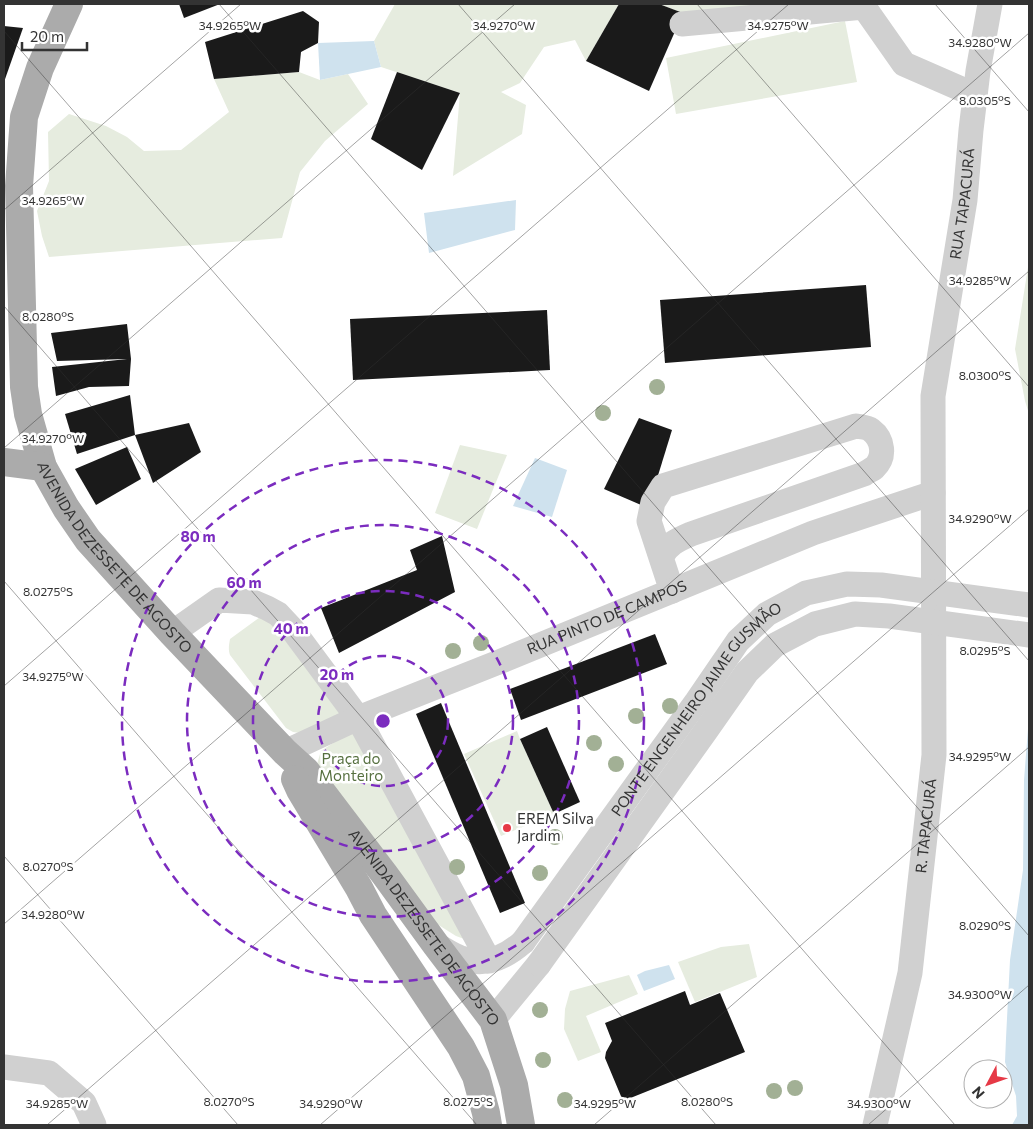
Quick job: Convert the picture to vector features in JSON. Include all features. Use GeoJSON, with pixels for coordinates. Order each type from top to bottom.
{"type":"FeatureCollection","features":[{"type":"Feature","properties":{"kind":"main road","name":"AVENIDA DEZESSETE DE AGOSTO"},"geometry":{"type":"LineString","coordinates":[[69,4],[40,68],[24,117],[19,186],[24,387],[28,414],[43,467],[66,508],[88,540],[172,633],[285,752],[306,771],[493,1020],[514,1085],[521,1125]]}},
{"type":"Feature","properties":{"kind":"main road"},"geometry":{"type":"LineString","coordinates":[[4,462],[43,467]]}},
{"type":"Feature","properties":{"kind":"main road","name":"AVENIDA DEZESSETE DE AGOSTO"},"geometry":{"type":"LineString","coordinates":[[285,752],[300,790],[373,915],[461,1047],[476,1076],[488,1125]]}},
{"type":"Feature","properties":{"kind":"main road"},"geometry":{"type":"LineString","coordinates":[[373,915],[390,924],[420,958],[470,1006],[481,1015],[493,1020]]}},
{"type":"Feature","properties":{"kind":"street","name":"RUA TAPACURÁ"},"geometry":{"type":"LineString","coordinates":[[933,493],[932,396],[965,200],[978,71],[990,4]]}},
{"type":"Feature","properties":{"kind":"street"},"geometry":{"type":"LineString","coordinates":[[682,24],[864,7],[904,64],[975,95]]}},
{"type":"Feature","properties":{"kind":"street"},"geometry":{"type":"LineString","coordinates":[[661,557],[665,550],[676,541],[691,534],[864,474],[874,467],[881,458],[882,444],[877,435],[869,428],[856,426],[663,486],[653,502],[649,521],[672,591]]}},
{"type":"Feature","properties":{"kind":"street","name":"RUA PINTO DE CAMPOS"},"geometry":{"type":"LineString","coordinates":[[285,752],[358,718],[813,533],[933,493]]}},
{"type":"Feature","properties":{"kind":"street","name":"R. TAPACURÁ"},"geometry":{"type":"LineString","coordinates":[[875,1125],[910,974],[934,755],[933,493]]}},
{"type":"Feature","properties":{"kind":"street","name":"PONTE ENGENHEIRO JAIME GUSMÃO"},"geometry":{"type":"LineString","coordinates":[[436,945],[462,958],[480,962],[507,955],[523,942],[697,701],[738,641],[767,614],[806,593],[847,584],[881,585],[1029,605]]}},
{"type":"Feature","properties":{"kind":"street"},"geometry":{"type":"LineString","coordinates":[[172,633],[219,600],[254,602],[278,614],[292,629],[358,718],[489,961]]}},
{"type":"Feature","properties":{"kind":"street","name":"PONTE ENGENHEIRO JAIME GUSMÃO"},"geometry":{"type":"LineString","coordinates":[[493,1020],[539,964],[747,672],[775,644],[815,624],[855,614],[889,616],[1029,635]]}},
{"type":"Feature","properties":{"kind":"street"},"geometry":{"type":"LineString","coordinates":[[4,1067],[49,1073],[84,1102],[94,1125]]}},
{"type":"Feature","properties":{"kind":"green space"},"geometry":{"type":"Polygon","coordinates":[[[395,4],[619,4],[586,61],[575,40],[544,47],[520,83],[501,92],[526,105],[522,134],[453,176],[460,93],[381,67],[374,41],[395,4]]]}},
{"type":"Feature","properties":{"kind":"green space"},"geometry":{"type":"Polygon","coordinates":[[[659,4],[774,4],[683,13],[659,4]]]}},
{"type":"Feature","properties":{"kind":"green space"},"geometry":{"type":"Polygon","coordinates":[[[845,21],[857,82],[676,114],[666,58],[845,21]]]}},
{"type":"Feature","properties":{"kind":"green space"},"geometry":{"type":"Polygon","coordinates":[[[299,72],[320,80],[348,74],[368,104],[325,141],[300,172],[282,238],[49,257],[37,211],[49,181],[48,132],[69,114],[106,126],[127,137],[144,151],[181,150],[229,112],[214,79],[299,72]]]}},
{"type":"Feature","properties":{"kind":"green space"},"geometry":{"type":"Polygon","coordinates":[[[1029,261],[1029,414],[1015,349],[1029,261]]]}},
{"type":"Feature","properties":{"kind":"green space"},"geometry":{"type":"Polygon","coordinates":[[[460,445],[507,455],[477,529],[435,513],[460,445]]]}},
{"type":"Feature","properties":{"kind":"green space","name":"Praça do Monteiro"},"geometry":{"type":"Polygon","coordinates":[[[267,612],[346,711],[300,733],[286,728],[230,655],[229,651],[230,639],[267,612]]]}},
{"type":"Feature","properties":{"kind":"green space","name":"Praça do Monteiro"},"geometry":{"type":"Polygon","coordinates":[[[354,731],[467,940],[456,936],[437,924],[317,764],[321,751],[354,731]]]}},
{"type":"Feature","properties":{"kind":"green space"},"geometry":{"type":"Polygon","coordinates":[[[517,731],[554,814],[501,836],[464,754],[517,731]]]}},
{"type":"Feature","properties":{"kind":"green space"},"geometry":{"type":"Polygon","coordinates":[[[749,944],[757,977],[695,1002],[678,962],[721,947],[749,944]]]}},
{"type":"Feature","properties":{"kind":"green space"},"geometry":{"type":"Polygon","coordinates":[[[629,975],[638,994],[586,1016],[601,1052],[578,1061],[564,1029],[565,1009],[570,991],[629,975]]]}},
{"type":"Feature","properties":{"kind":"water"},"geometry":{"type":"Polygon","coordinates":[[[374,41],[381,67],[320,80],[318,43],[374,41]]]}},
{"type":"Feature","properties":{"kind":"water"},"geometry":{"type":"Polygon","coordinates":[[[516,200],[515,230],[429,253],[424,213],[516,200]]]}},
{"type":"Feature","properties":{"kind":"water"},"geometry":{"type":"Polygon","coordinates":[[[535,458],[567,470],[552,517],[513,506],[535,458]]]}},
{"type":"Feature","properties":{"kind":"water"},"geometry":{"type":"Polygon","coordinates":[[[1029,716],[1029,1125],[1012,1125],[1017,1116],[1016,1096],[1013,1087],[1013,1059],[1005,1059],[1010,960],[1023,870],[1024,780],[1029,716]]]}},
{"type":"Feature","properties":{"kind":"water"},"geometry":{"type":"Polygon","coordinates":[[[669,965],[675,979],[644,991],[637,975],[669,965]]]}},
{"type":"Feature","properties":{"kind":"building"},"geometry":{"type":"Polygon","coordinates":[[[179,4],[220,4],[184,18],[179,4]]]}},
{"type":"Feature","properties":{"kind":"building"},"geometry":{"type":"Polygon","coordinates":[[[619,4],[659,4],[683,13],[649,91],[586,61],[619,4]]]}},
{"type":"Feature","properties":{"kind":"building"},"geometry":{"type":"Polygon","coordinates":[[[303,11],[319,22],[318,43],[301,52],[299,72],[214,79],[205,42],[303,11]]]}},
{"type":"Feature","properties":{"kind":"building"},"geometry":{"type":"Polygon","coordinates":[[[4,26],[23,28],[4,82],[4,26]]]}},
{"type":"Feature","properties":{"kind":"building"},"geometry":{"type":"Polygon","coordinates":[[[397,72],[460,93],[422,170],[371,139],[397,72]]]}},
{"type":"Feature","properties":{"kind":"building"},"geometry":{"type":"Polygon","coordinates":[[[866,285],[871,347],[665,363],[660,300],[866,285]]]}},
{"type":"Feature","properties":{"kind":"building"},"geometry":{"type":"Polygon","coordinates":[[[547,310],[550,370],[353,380],[350,319],[547,310]]]}},
{"type":"Feature","properties":{"kind":"building"},"geometry":{"type":"Polygon","coordinates":[[[127,324],[131,359],[129,386],[89,387],[56,396],[52,367],[127,359],[57,361],[51,333],[127,324]]]}},
{"type":"Feature","properties":{"kind":"building"},"geometry":{"type":"Polygon","coordinates":[[[130,395],[135,435],[77,454],[65,414],[130,395]]]}},
{"type":"Feature","properties":{"kind":"building"},"geometry":{"type":"Polygon","coordinates":[[[639,418],[672,430],[648,508],[604,489],[639,418]]]}},
{"type":"Feature","properties":{"kind":"building"},"geometry":{"type":"Polygon","coordinates":[[[189,423],[201,452],[153,483],[135,435],[189,423]]]}},
{"type":"Feature","properties":{"kind":"building"},"geometry":{"type":"Polygon","coordinates":[[[127,447],[141,479],[96,505],[75,469],[127,447]]]}},
{"type":"Feature","properties":{"kind":"building"},"geometry":{"type":"Polygon","coordinates":[[[442,536],[455,592],[339,653],[321,608],[417,570],[410,550],[442,536]]]}},
{"type":"Feature","properties":{"kind":"building"},"geometry":{"type":"Polygon","coordinates":[[[655,634],[667,664],[521,720],[510,689],[655,634]]]}},
{"type":"Feature","properties":{"kind":"building"},"geometry":{"type":"Polygon","coordinates":[[[441,703],[525,903],[500,913],[416,714],[441,703]]]}},
{"type":"Feature","properties":{"kind":"building"},"geometry":{"type":"Polygon","coordinates":[[[547,727],[580,802],[554,814],[520,739],[547,727]]]}},
{"type":"Feature","properties":{"kind":"building"},"geometry":{"type":"Polygon","coordinates":[[[685,991],[690,1005],[720,993],[745,1052],[623,1101],[605,1058],[612,1041],[605,1023],[685,991]]]}},
{"type":"Feature","properties":{"kind":"place","name":"EREM Silva Jardim"},"geometry":{"type":"Point","coordinates":[507,828]}}]}
